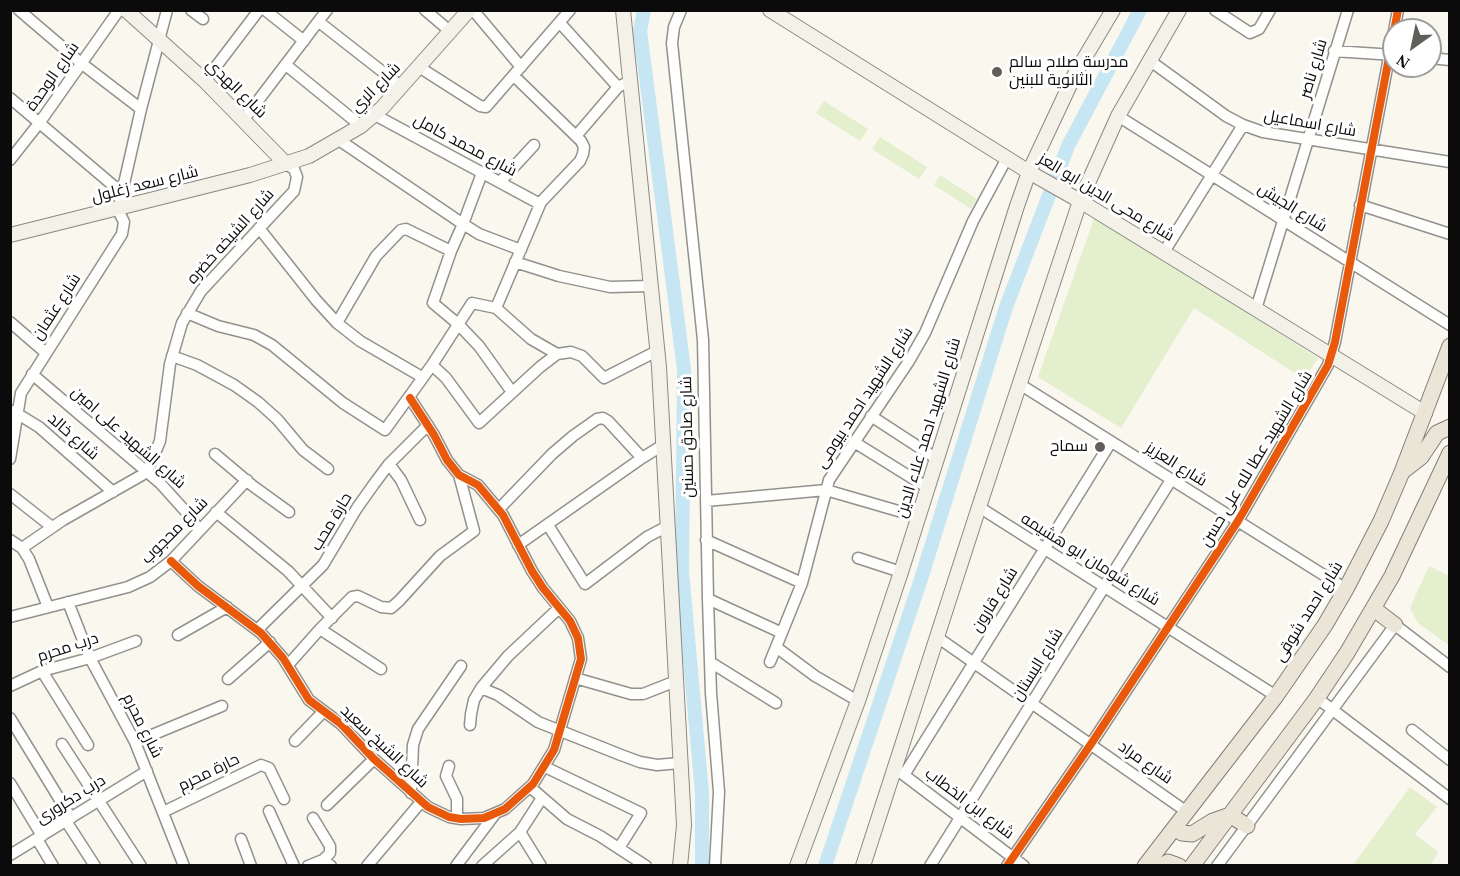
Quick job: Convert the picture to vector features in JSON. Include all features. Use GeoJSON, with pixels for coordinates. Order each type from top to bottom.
{"type":"FeatureCollection","features":[{"type":"Feature","properties":{"kind":"main road","name":"شارع احمد شوقى"},"geometry":{"type":"LineString","coordinates":[[1145,866],[1276,696],[1325,625],[1381,521],[1425,413],[1443,384],[1449,346]]}},
{"type":"Feature","properties":{"kind":"main road"},"geometry":{"type":"LineString","coordinates":[[1402,472],[1421,457],[1437,433],[1449,427]]}},
{"type":"Feature","properties":{"kind":"main road"},"geometry":{"type":"LineString","coordinates":[[1192,866],[1317,698],[1374,609],[1408,545],[1449,453]]}},
{"type":"Feature","properties":{"kind":"main road"},"geometry":{"type":"LineString","coordinates":[[1374,609],[1395,625]]}},
{"type":"Feature","properties":{"kind":"main road"},"geometry":{"type":"LineString","coordinates":[[1230,815],[1247,826]]}},
{"type":"Feature","properties":{"kind":"main road"},"geometry":{"type":"LineString","coordinates":[[1175,827],[1182,833],[1192,834],[1213,821],[1230,815]]}},
{"type":"Feature","properties":{"kind":"main road"},"geometry":{"type":"LineString","coordinates":[[1161,866],[1172,862],[1179,866]]}},
{"type":"Feature","properties":{"kind":"street"},"geometry":{"type":"LineString","coordinates":[[19,10],[81,63],[141,109]]}},
{"type":"Feature","properties":{"kind":"street","name":"شارع الوحدة"},"geometry":{"type":"LineString","coordinates":[[10,160],[40,122],[118,10]]}},
{"type":"Feature","properties":{"kind":"street","name":"شارع الهدي"},"geometry":{"type":"LineString","coordinates":[[126,10],[206,81],[286,164]]}},
{"type":"Feature","properties":{"kind":"street","name":"شارع عثمان"},"geometry":{"type":"LineString","coordinates":[[10,459],[14,411],[21,393],[122,234],[124,222],[118,210],[167,10]]}},
{"type":"Feature","properties":{"kind":"street"},"geometry":{"type":"LineString","coordinates":[[191,10],[203,20]]}},
{"type":"Feature","properties":{"kind":"street"},"geometry":{"type":"LineString","coordinates":[[206,81],[259,10]]}},
{"type":"Feature","properties":{"kind":"street"},"geometry":{"type":"LineString","coordinates":[[265,10],[304,41]]}},
{"type":"Feature","properties":{"kind":"street"},"geometry":{"type":"LineString","coordinates":[[425,10],[451,32]]}},
{"type":"Feature","properties":{"kind":"street"},"geometry":{"type":"LineString","coordinates":[[471,10],[517,71],[584,147],[580,161],[540,204],[496,309]]}},
{"type":"Feature","properties":{"kind":"street","name":"شارع الري"},"geometry":{"type":"LineString","coordinates":[[286,164],[309,156],[339,140],[375,115],[471,10]]}},
{"type":"Feature","properties":{"kind":"street","name":"شارع صادق حسنين"},"geometry":{"type":"LineString","coordinates":[[623,10],[624,84],[651,286],[657,351],[684,825],[680,866]]}},
{"type":"Feature","properties":{"kind":"street","name":"شارع صادق حسنين"},"geometry":{"type":"LineString","coordinates":[[681,10],[674,27],[672,43],[703,340],[710,662],[719,792],[716,866]]}},
{"type":"Feature","properties":{"kind":"street","name":"شارع محى الدين ابو العز"},"geometry":{"type":"LineString","coordinates":[[770,10],[1006,158],[1066,192],[1425,413]]}},
{"type":"Feature","properties":{"kind":"street","name":"شارع الشهيد احمد علاء الدين"},"geometry":{"type":"LineString","coordinates":[[797,866],[858,701],[1029,172],[1075,74],[1113,10]]}},
{"type":"Feature","properties":{"kind":"street"},"geometry":{"type":"LineString","coordinates":[[863,866],[899,771],[937,637],[1080,201],[1118,116],[1179,10]]}},
{"type":"Feature","properties":{"kind":"street"},"geometry":{"type":"LineString","coordinates":[[1215,10],[1250,33],[1259,29],[1270,10]]}},
{"type":"Feature","properties":{"kind":"street","name":"شارع ناصر"},"geometry":{"type":"LineString","coordinates":[[1256,309],[1348,10]]}},
{"type":"Feature","properties":{"kind":"street"},"geometry":{"type":"LineString","coordinates":[[244,119],[326,11]]}},
{"type":"Feature","properties":{"kind":"street"},"geometry":{"type":"LineString","coordinates":[[419,67],[483,107],[491,104],[568,11]]}},
{"type":"Feature","properties":{"kind":"street"},"geometry":{"type":"LineString","coordinates":[[319,22],[402,87]]}},
{"type":"Feature","properties":{"kind":"street"},"geometry":{"type":"LineString","coordinates":[[560,23],[624,84],[576,136]]}},
{"type":"Feature","properties":{"kind":"street"},"geometry":{"type":"LineString","coordinates":[[1334,51],[1382,54]]}},
{"type":"Feature","properties":{"kind":"street","name":"شارع اسماعيل"},"geometry":{"type":"LineString","coordinates":[[1149,60],[1226,116],[1263,132],[1449,162]]}},
{"type":"Feature","properties":{"kind":"street"},"geometry":{"type":"LineString","coordinates":[[286,65],[361,126]]}},
{"type":"Feature","properties":{"kind":"street","name":"شارع الشهيد عطا لله على حسن"},"geometry":{"type":"LineString","coordinates":[[1010,861],[1091,744],[1238,521],[1323,374],[1332,355],[1386,78]]}},
{"type":"Feature","properties":{"kind":"street"},"geometry":{"type":"LineString","coordinates":[[10,98],[122,193]]}},
{"type":"Feature","properties":{"kind":"street","name":"شارع محمد كامل"},"geometry":{"type":"LineString","coordinates":[[375,115],[540,204]]}},
{"type":"Feature","properties":{"kind":"street","name":"شارع الجيش"},"geometry":{"type":"LineString","coordinates":[[1118,116],[1449,325]]}},
{"type":"Feature","properties":{"kind":"street"},"geometry":{"type":"LineString","coordinates":[[1164,252],[1243,125]]}},
{"type":"Feature","properties":{"kind":"street"},"geometry":{"type":"LineString","coordinates":[[339,140],[479,234],[521,250]]}},
{"type":"Feature","properties":{"kind":"street"},"geometry":{"type":"LineString","coordinates":[[500,182],[534,145]]}},
{"type":"Feature","properties":{"kind":"street","name":"شارع الشهيد احمد بيومى"},"geometry":{"type":"LineString","coordinates":[[770,662],[802,583],[826,490],[834,470],[909,361],[925,333],[973,221],[1006,158]]}},
{"type":"Feature","properties":{"kind":"street","name":"شارع سعد زغلول"},"geometry":{"type":"LineString","coordinates":[[10,235],[118,210],[286,164]]}},
{"type":"Feature","properties":{"kind":"street","name":"شارع الشيخه خضره"},"geometry":{"type":"LineString","coordinates":[[146,471],[160,441],[172,356],[187,313],[201,291],[297,186],[296,173],[286,164]]}},
{"type":"Feature","properties":{"kind":"street"},"geometry":{"type":"LineString","coordinates":[[482,173],[433,303],[479,346],[512,392]]}},
{"type":"Feature","properties":{"kind":"street"},"geometry":{"type":"LineString","coordinates":[[1360,205],[1449,234]]}},
{"type":"Feature","properties":{"kind":"street"},"geometry":{"type":"LineString","coordinates":[[259,228],[316,300],[338,323],[366,344],[422,377]]}},
{"type":"Feature","properties":{"kind":"street"},"geometry":{"type":"LineString","coordinates":[[338,323],[376,256],[401,230],[406,229],[451,251]]}},
{"type":"Feature","properties":{"kind":"street"},"geometry":{"type":"LineString","coordinates":[[516,262],[559,276],[610,287],[651,286]]}},
{"type":"Feature","properties":{"kind":"street"},"geometry":{"type":"LineString","coordinates":[[187,313],[226,329],[254,335],[272,345],[343,403],[385,430],[410,398],[472,303],[496,309],[531,339],[557,354]]}},
{"type":"Feature","properties":{"kind":"street"},"geometry":{"type":"LineString","coordinates":[[10,322],[46,353]]}},
{"type":"Feature","properties":{"kind":"street"},"geometry":{"type":"LineString","coordinates":[[432,365],[461,396],[479,423],[557,354],[571,352],[582,356],[604,378],[657,351]]}},
{"type":"Feature","properties":{"kind":"street"},"geometry":{"type":"LineString","coordinates":[[172,356],[198,365],[258,402],[277,419],[303,450],[328,469]]}},
{"type":"Feature","properties":{"kind":"street","name":"شارع الشهيد على امين"},"geometry":{"type":"LineString","coordinates":[[32,374],[174,497],[199,530]]}},
{"type":"Feature","properties":{"kind":"street","name":"شارع العزيز"},"geometry":{"type":"LineString","coordinates":[[1020,385],[1346,589]]}},
{"type":"Feature","properties":{"kind":"street","name":"شارع الشيخ سعيد"},"geometry":{"type":"LineString","coordinates":[[171,561],[198,586],[270,642],[288,665],[303,693],[323,712],[341,724],[374,759],[421,802],[438,813],[472,819],[495,814],[515,802],[545,767],[554,750],[581,659],[578,638],[570,621],[543,588],[498,509],[478,485],[459,475],[447,460],[410,398]]}},
{"type":"Feature","properties":{"kind":"street","name":"شارع خالد"},"geometry":{"type":"LineString","coordinates":[[14,411],[39,428],[113,492]]}},
{"type":"Feature","properties":{"kind":"street"},"geometry":{"type":"LineString","coordinates":[[871,416],[937,459]]}},
{"type":"Feature","properties":{"kind":"street"},"geometry":{"type":"LineString","coordinates":[[498,509],[552,454],[597,419],[603,418],[608,421],[642,458]]}},
{"type":"Feature","properties":{"kind":"street","name":"حارة محب"},"geometry":{"type":"LineString","coordinates":[[257,630],[303,587],[331,554],[357,508],[389,464],[428,425]]}},
{"type":"Feature","properties":{"kind":"street"},"geometry":{"type":"LineString","coordinates":[[854,442],[928,488]]}},
{"type":"Feature","properties":{"kind":"street","name":"شارع قارون"},"geometry":{"type":"LineString","coordinates":[[899,771],[974,662],[1111,442]]}},
{"type":"Feature","properties":{"kind":"street"},"geometry":{"type":"LineString","coordinates":[[518,545],[663,445]]}},
{"type":"Feature","properties":{"kind":"street"},"geometry":{"type":"LineString","coordinates":[[215,453],[289,512]]}},
{"type":"Feature","properties":{"kind":"street"},"geometry":{"type":"LineString","coordinates":[[389,464],[401,480],[420,520]]}},
{"type":"Feature","properties":{"kind":"street"},"geometry":{"type":"LineString","coordinates":[[22,548],[52,527],[146,471]]}},
{"type":"Feature","properties":{"kind":"street"},"geometry":{"type":"LineString","coordinates":[[288,665],[355,597],[381,607],[391,608],[440,556],[474,531],[459,475]]}},
{"type":"Feature","properties":{"kind":"street","name":"شارع محجوب"},"geometry":{"type":"LineString","coordinates":[[10,617],[139,583],[171,561],[247,480]]}},
{"type":"Feature","properties":{"kind":"street","name":"شارع البستان"},"geometry":{"type":"LineString","coordinates":[[930,866],[1171,480]]}},
{"type":"Feature","properties":{"kind":"street"},"geometry":{"type":"LineString","coordinates":[[706,501],[826,490],[919,517]]}},
{"type":"Feature","properties":{"kind":"street"},"geometry":{"type":"LineString","coordinates":[[10,494],[52,527]]}},
{"type":"Feature","properties":{"kind":"street","name":"شارع شومان ابو هشيمه"},"geometry":{"type":"LineString","coordinates":[[979,507],[1276,696]]}},
{"type":"Feature","properties":{"kind":"street"},"geometry":{"type":"LineString","coordinates":[[216,512],[280,564],[332,618]]}},
{"type":"Feature","properties":{"kind":"street"},"geometry":{"type":"LineString","coordinates":[[548,525],[585,584],[647,537],[668,526]]}},
{"type":"Feature","properties":{"kind":"street"},"geometry":{"type":"LineString","coordinates":[[10,540],[22,548],[29,559],[48,607]]}},
{"type":"Feature","properties":{"kind":"street"},"geometry":{"type":"LineString","coordinates":[[706,540],[802,583]]}},
{"type":"Feature","properties":{"kind":"street"},"geometry":{"type":"LineString","coordinates":[[858,558],[901,572]]}},
{"type":"Feature","properties":{"kind":"street"},"geometry":{"type":"LineString","coordinates":[[708,599],[782,633]]}},
{"type":"Feature","properties":{"kind":"street","name":"شارع محرم"},"geometry":{"type":"LineString","coordinates":[[69,602],[90,658],[135,742],[184,866]]}},
{"type":"Feature","properties":{"kind":"street"},"geometry":{"type":"LineString","coordinates":[[178,635],[227,607]]}},
{"type":"Feature","properties":{"kind":"street"},"geometry":{"type":"LineString","coordinates":[[470,725],[474,700],[481,688],[508,657],[559,608]]}},
{"type":"Feature","properties":{"kind":"street"},"geometry":{"type":"LineString","coordinates":[[1217,866],[1395,625],[1449,667]]}},
{"type":"Feature","properties":{"kind":"street"},"geometry":{"type":"LineString","coordinates":[[321,629],[381,669]]}},
{"type":"Feature","properties":{"kind":"street","name":"شارع مراد"},"geometry":{"type":"LineString","coordinates":[[937,637],[1187,812]]}},
{"type":"Feature","properties":{"kind":"street","name":"درب محرم"},"geometry":{"type":"LineString","coordinates":[[10,686],[42,671],[90,658],[136,640]]}},
{"type":"Feature","properties":{"kind":"street"},"geometry":{"type":"LineString","coordinates":[[228,679],[270,642]]}},
{"type":"Feature","properties":{"kind":"street"},"geometry":{"type":"LineString","coordinates":[[776,647],[815,676],[858,701]]}},
{"type":"Feature","properties":{"kind":"street"},"geometry":{"type":"LineString","coordinates":[[710,662],[776,704]]}},
{"type":"Feature","properties":{"kind":"street"},"geometry":{"type":"LineString","coordinates":[[411,794],[413,745],[418,729],[461,666]]}},
{"type":"Feature","properties":{"kind":"street"},"geometry":{"type":"LineString","coordinates":[[42,671],[88,745]]}},
{"type":"Feature","properties":{"kind":"street"},"geometry":{"type":"LineString","coordinates":[[575,678],[631,694],[643,694],[676,681]]}},
{"type":"Feature","properties":{"kind":"street"},"geometry":{"type":"LineString","coordinates":[[481,688],[498,694],[521,712],[559,732],[640,762],[657,765],[680,763]]}},
{"type":"Feature","properties":{"kind":"street"},"geometry":{"type":"LineString","coordinates":[[1317,698],[1449,800]]}},
{"type":"Feature","properties":{"kind":"street"},"geometry":{"type":"LineString","coordinates":[[135,742],[222,706]]}},
{"type":"Feature","properties":{"kind":"street"},"geometry":{"type":"LineString","coordinates":[[296,741],[323,712]]}},
{"type":"Feature","properties":{"kind":"street"},"geometry":{"type":"LineString","coordinates":[[10,718],[95,866]]}},
{"type":"Feature","properties":{"kind":"street"},"geometry":{"type":"LineString","coordinates":[[1412,730],[1449,759]]}},
{"type":"Feature","properties":{"kind":"street"},"geometry":{"type":"LineString","coordinates":[[62,744],[141,866]]}},
{"type":"Feature","properties":{"kind":"street"},"geometry":{"type":"LineString","coordinates":[[327,805],[374,759]]}},
{"type":"Feature","properties":{"kind":"street","name":"حارة محرم"},"geometry":{"type":"LineString","coordinates":[[163,812],[261,765],[269,768],[284,799]]}},
{"type":"Feature","properties":{"kind":"street"},"geometry":{"type":"LineString","coordinates":[[449,766],[446,776],[457,799],[457,818]]}},
{"type":"Feature","properties":{"kind":"street"},"geometry":{"type":"LineString","coordinates":[[545,767],[641,813],[619,848]]}},
{"type":"Feature","properties":{"kind":"street","name":"درب دكرورى"},"geometry":{"type":"LineString","coordinates":[[10,855],[147,771]]}},
{"type":"Feature","properties":{"kind":"street","name":"شارع ابن الخطاب"},"geometry":{"type":"LineString","coordinates":[[899,771],[960,817],[1010,861],[1024,866]]}},
{"type":"Feature","properties":{"kind":"street"},"geometry":{"type":"LineString","coordinates":[[10,783],[53,866]]}},
{"type":"Feature","properties":{"kind":"street"},"geometry":{"type":"LineString","coordinates":[[530,787],[567,819],[646,866]]}},
{"type":"Feature","properties":{"kind":"street"},"geometry":{"type":"LineString","coordinates":[[482,866],[520,832],[542,798]]}},
{"type":"Feature","properties":{"kind":"street"},"geometry":{"type":"LineString","coordinates":[[367,866],[421,802]]}},
{"type":"Feature","properties":{"kind":"street"},"geometry":{"type":"LineString","coordinates":[[269,811],[294,866]]}},
{"type":"Feature","properties":{"kind":"street"},"geometry":{"type":"LineString","coordinates":[[456,866],[495,814]]}},
{"type":"Feature","properties":{"kind":"street"},"geometry":{"type":"LineString","coordinates":[[308,866],[327,863],[330,853],[330,846],[314,818]]}},
{"type":"Feature","properties":{"kind":"street"},"geometry":{"type":"LineString","coordinates":[[520,832],[541,866]]}},
{"type":"Feature","properties":{"kind":"street"},"geometry":{"type":"LineString","coordinates":[[241,839],[251,866]]}},
{"type":"Feature","properties":{"kind":"green space"},"geometry":{"type":"Polygon","coordinates":[[[824,101],[868,129],[860,141],[816,113],[824,101]]]}},
{"type":"Feature","properties":{"kind":"green space"},"geometry":{"type":"Polygon","coordinates":[[[880,137],[927,167],[919,179],[872,149],[880,137]]]}},
{"type":"Feature","properties":{"kind":"green space"},"geometry":{"type":"Polygon","coordinates":[[[940,175],[977,199],[971,209],[934,185],[940,175]]]}},
{"type":"Feature","properties":{"kind":"green space"},"geometry":{"type":"Polygon","coordinates":[[[1095,216],[1318,358],[1304,379],[1194,308],[1121,428],[1038,377],[1095,216]]]}},
{"type":"Feature","properties":{"kind":"green space"},"geometry":{"type":"Polygon","coordinates":[[[1429,566],[1449,576],[1449,645],[1418,623],[1410,608],[1429,566]]]}},
{"type":"Feature","properties":{"kind":"green space"},"geometry":{"type":"Polygon","coordinates":[[[1410,787],[1437,807],[1415,834],[1438,852],[1431,865],[1353,865],[1410,787]]]}},
{"type":"Feature","properties":{"kind":"waterway"},"geometry":{"type":"LineString","coordinates":[[644,10],[640,31],[684,369],[682,571],[702,793],[702,866]]}},
{"type":"Feature","properties":{"kind":"waterway"},"geometry":{"type":"LineString","coordinates":[[825,866],[920,582],[1006,307],[1068,146],[1140,10]]}},
{"type":"Feature","properties":{"kind":"cycle path"},"geometry":{"type":"LineString","coordinates":[[1007,866],[1091,744],[1238,521],[1328,365],[1335,342],[1398,10]]}},
{"type":"Feature","properties":{"kind":"cycle path"},"geometry":{"type":"LineString","coordinates":[[171,561],[198,586],[261,633],[283,658],[309,700],[341,724],[374,759],[428,807],[449,817],[461,819],[484,818],[505,809],[533,784],[554,750],[581,659],[578,638],[570,621],[532,571],[503,515],[478,485],[459,475],[447,460],[410,398]]}},
{"type":"Feature","properties":{"kind":"place","name":"مدرسة صلاح سالم الثانوية للبنين"},"geometry":{"type":"Point","coordinates":[997,72]}},
{"type":"Feature","properties":{"kind":"place","name":"سماح"},"geometry":{"type":"Point","coordinates":[1100,447]}}]}
